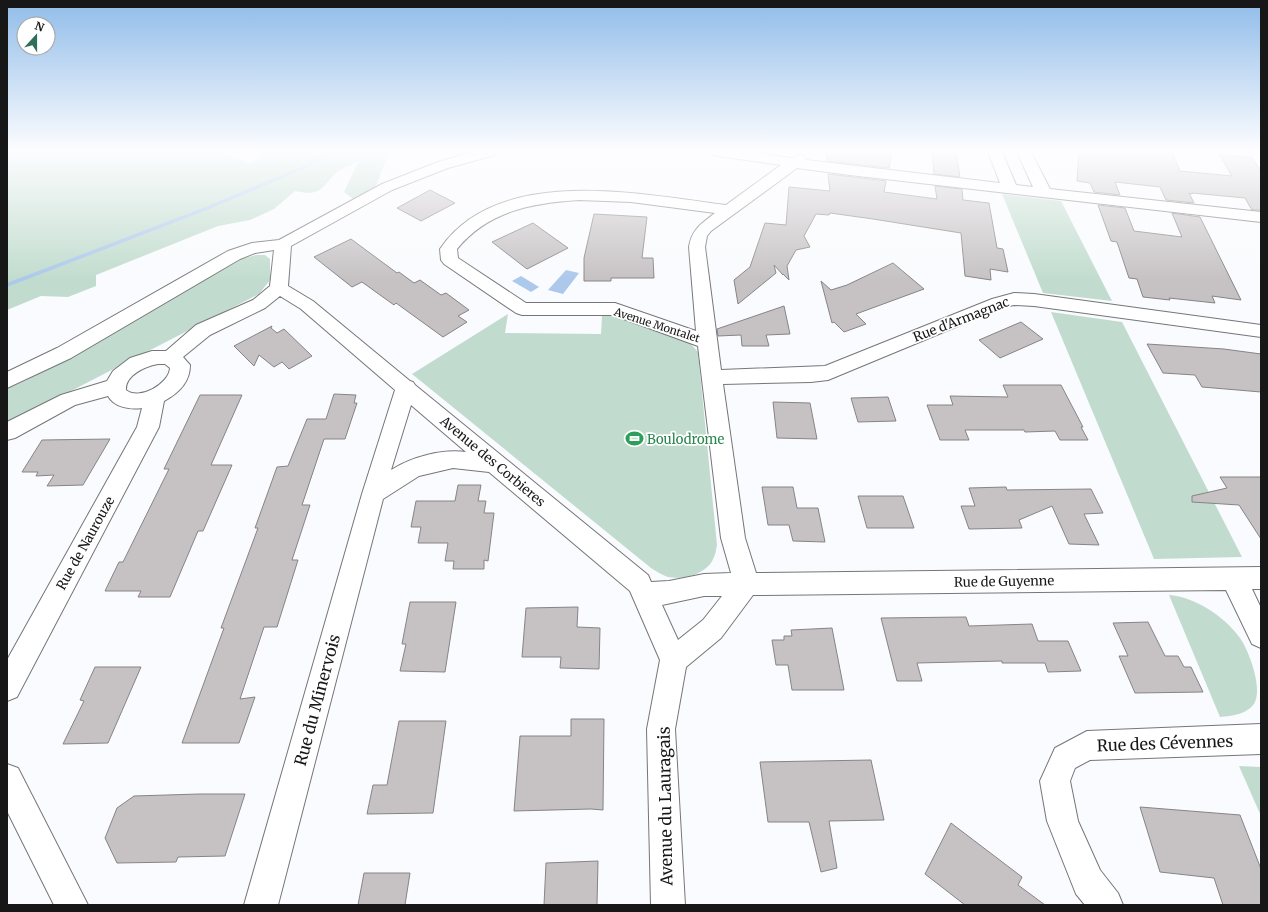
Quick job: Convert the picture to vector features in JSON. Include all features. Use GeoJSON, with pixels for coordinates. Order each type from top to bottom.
{"type":"FeatureCollection","features":[{"type":"Feature","properties":{"kind":"street"},"geometry":{"type":"LineString","coordinates":[[7,381],[64,353],[234,255],[258,247],[283,244],[373,195]]}},
{"type":"Feature","properties":{"kind":"street","name":"Avenue Montalet"},"geometry":{"type":"LineString","coordinates":[[708,342],[615,309],[522,309],[450,260],[448,249],[455,238],[489,213],[540,199],[598,195],[729,210]]}},
{"type":"Feature","properties":{"kind":"street"},"geometry":{"type":"LineString","coordinates":[[674,660],[712,629],[747,584],[734,538],[697,246],[699,236],[705,228],[750,195]]}},
{"type":"Feature","properties":{"kind":"street"},"geometry":{"type":"LineString","coordinates":[[1058,195],[1261,217]]}},
{"type":"Feature","properties":{"kind":"street"},"geometry":{"type":"LineString","coordinates":[[170,358],[203,330],[259,304],[279,288],[283,244]]}},
{"type":"Feature","properties":{"kind":"street","name":"Avenue des Corbieres"},"geometry":{"type":"LineString","coordinates":[[279,288],[307,305],[406,387],[495,464],[639,583],[674,660]]}},
{"type":"Feature","properties":{"kind":"street","name":"Rue d'Armagnac"},"geometry":{"type":"LineString","coordinates":[[713,377],[811,375],[828,373],[998,303],[1014,299],[1034,300],[1261,331]]}},
{"type":"Feature","properties":{"kind":"street"},"geometry":{"type":"LineString","coordinates":[[158,357],[170,358],[180,365],[180,376],[170,387],[154,397],[142,400],[122,398],[116,393],[115,386],[120,376],[129,367],[143,360],[158,357]]}},
{"type":"Feature","properties":{"kind":"street"},"geometry":{"type":"LineString","coordinates":[[7,432],[68,400],[115,386]]}},
{"type":"Feature","properties":{"kind":"street","name":"Rue du Minervois"},"geometry":{"type":"LineString","coordinates":[[261,905],[374,494],[406,387]]}},
{"type":"Feature","properties":{"kind":"street","name":"Rue de Naurouze"},"geometry":{"type":"LineString","coordinates":[[7,687],[148,427],[154,397]]}},
{"type":"Feature","properties":{"kind":"street"},"geometry":{"type":"LineString","coordinates":[[374,494],[414,468],[453,459],[495,464]]}},
{"type":"Feature","properties":{"kind":"street"},"geometry":{"type":"LineString","coordinates":[[1233,578],[1261,635]]}},
{"type":"Feature","properties":{"kind":"street","name":"Rue de Guyenne"},"geometry":{"type":"LineString","coordinates":[[644,594],[669,594],[704,585],[1261,578]]}},
{"type":"Feature","properties":{"kind":"street","name":"Avenue du Lauragais"},"geometry":{"type":"LineString","coordinates":[[668,905],[661,729],[674,660]]}},
{"type":"Feature","properties":{"kind":"street","name":"Rue des Cévennes"},"geometry":{"type":"LineString","coordinates":[[1106,905],[1088,882],[1063,821],[1055,781],[1065,758],[1087,746],[1261,739]]}},
{"type":"Feature","properties":{"kind":"street"},"geometry":{"type":"LineString","coordinates":[[7,780],[71,905]]}},
{"type":"Feature","properties":{"kind":"green space"},"geometry":{"type":"Polygon","coordinates":[[[7,195],[291,195],[274,209],[250,220],[218,226],[96,275],[96,286],[68,297],[41,296],[7,310],[7,195]]]}},
{"type":"Feature","properties":{"kind":"green space"},"geometry":{"type":"Polygon","coordinates":[[[347,195],[368,195],[356,201],[347,195]]]}},
{"type":"Feature","properties":{"kind":"green space"},"geometry":{"type":"Polygon","coordinates":[[[1002,195],[1061,201],[1112,301],[1043,293],[1002,195]]]}},
{"type":"Feature","properties":{"kind":"green space"},"geometry":{"type":"Polygon","coordinates":[[[256,255],[265,255],[270,259],[270,280],[259,294],[7,424],[7,389],[72,356],[241,259],[256,255]]]}},
{"type":"Feature","properties":{"kind":"green space"},"geometry":{"type":"Polygon","coordinates":[[[1051,312],[1122,322],[1242,557],[1154,559],[1051,312]]]}},
{"type":"Feature","properties":{"kind":"green space"},"geometry":{"type":"Polygon","coordinates":[[[508,314],[505,333],[601,334],[602,315],[617,315],[691,344],[698,352],[717,545],[714,557],[707,568],[695,574],[681,578],[674,578],[668,577],[651,568],[412,374],[508,314]]]}},
{"type":"Feature","properties":{"kind":"green space"},"geometry":{"type":"Polygon","coordinates":[[[1169,595],[1189,599],[1208,609],[1226,622],[1240,638],[1251,660],[1256,678],[1257,695],[1255,702],[1249,709],[1235,715],[1220,717],[1169,595]]]}},
{"type":"Feature","properties":{"kind":"green space"},"geometry":{"type":"Polygon","coordinates":[[[1239,766],[1261,767],[1261,816],[1239,766]]]}},
{"type":"Feature","properties":{"kind":"water"},"geometry":{"type":"Polygon","coordinates":[[[566,270],[579,273],[563,294],[548,290],[566,270]]]}},
{"type":"Feature","properties":{"kind":"water"},"geometry":{"type":"Polygon","coordinates":[[[521,276],[539,287],[531,292],[512,281],[521,276]]]}},
{"type":"Feature","properties":{"kind":"building"},"geometry":{"type":"Polygon","coordinates":[[[422,195],[439,195],[455,203],[421,221],[397,208],[422,195]]]}},
{"type":"Feature","properties":{"kind":"building"},"geometry":{"type":"Polygon","coordinates":[[[788,195],[903,195],[937,199],[936,195],[963,195],[963,200],[989,203],[997,248],[1003,249],[1008,272],[990,269],[991,280],[965,276],[961,233],[830,213],[829,215],[816,214],[804,236],[810,247],[796,250],[787,266],[789,280],[774,265],[776,273],[738,304],[734,280],[750,267],[765,223],[786,225],[788,195]]]}},
{"type":"Feature","properties":{"kind":"building"},"geometry":{"type":"Polygon","coordinates":[[[1163,195],[1190,195],[1194,203],[1166,200],[1163,195]]]}},
{"type":"Feature","properties":{"kind":"building"},"geometry":{"type":"Polygon","coordinates":[[[1209,195],[1261,195],[1261,210],[1252,210],[1245,198],[1209,195]]]}},
{"type":"Feature","properties":{"kind":"building"},"geometry":{"type":"Polygon","coordinates":[[[1098,205],[1125,208],[1134,231],[1182,237],[1172,213],[1200,217],[1241,300],[1212,296],[1215,303],[1143,297],[1137,279],[1129,278],[1117,242],[1111,241],[1098,205]]]}},
{"type":"Feature","properties":{"kind":"building"},"geometry":{"type":"Polygon","coordinates":[[[594,214],[647,217],[642,258],[653,258],[654,278],[611,278],[611,281],[584,281],[584,258],[594,214]]]}},
{"type":"Feature","properties":{"kind":"building"},"geometry":{"type":"Polygon","coordinates":[[[533,223],[568,248],[527,269],[492,242],[533,223]]]}},
{"type":"Feature","properties":{"kind":"building"},"geometry":{"type":"Polygon","coordinates":[[[351,239],[397,273],[399,272],[414,283],[420,280],[441,295],[446,293],[469,310],[458,316],[467,322],[443,337],[396,303],[394,305],[362,282],[352,287],[314,257],[351,239]]]}},
{"type":"Feature","properties":{"kind":"building"},"geometry":{"type":"Polygon","coordinates":[[[893,263],[924,289],[856,314],[866,324],[844,332],[834,322],[832,323],[821,281],[831,290],[847,285],[893,263]]]}},
{"type":"Feature","properties":{"kind":"building"},"geometry":{"type":"Polygon","coordinates":[[[784,306],[790,334],[766,335],[769,346],[742,346],[741,335],[718,336],[717,329],[784,306]]]}},
{"type":"Feature","properties":{"kind":"building"},"geometry":{"type":"Polygon","coordinates":[[[1021,322],[1043,339],[1000,358],[979,340],[1021,322]]]}},
{"type":"Feature","properties":{"kind":"building"},"geometry":{"type":"Polygon","coordinates":[[[272,326],[271,328],[277,333],[284,329],[312,356],[289,369],[282,362],[274,367],[259,355],[254,366],[234,346],[272,326]]]}},
{"type":"Feature","properties":{"kind":"building"},"geometry":{"type":"Polygon","coordinates":[[[1147,344],[1224,349],[1261,354],[1261,392],[1202,387],[1195,375],[1163,373],[1147,344]]]}},
{"type":"Feature","properties":{"kind":"building"},"geometry":{"type":"Polygon","coordinates":[[[1003,385],[1061,385],[1083,427],[1081,427],[1088,440],[1060,440],[1055,431],[1025,432],[1024,430],[965,430],[969,440],[940,440],[927,405],[953,405],[950,396],[1008,397],[1003,385]]]}},
{"type":"Feature","properties":{"kind":"building"},"geometry":{"type":"Polygon","coordinates":[[[334,394],[356,395],[354,403],[357,403],[345,439],[324,439],[302,505],[310,505],[292,560],[298,560],[277,627],[264,627],[240,699],[255,697],[239,743],[182,743],[224,628],[221,628],[258,528],[255,528],[277,467],[288,466],[307,419],[326,419],[334,394]]]}},
{"type":"Feature","properties":{"kind":"building"},"geometry":{"type":"Polygon","coordinates":[[[200,395],[242,395],[211,465],[232,465],[203,531],[198,531],[170,597],[138,597],[141,591],[105,591],[119,562],[123,562],[169,469],[164,469],[200,395]]]}},
{"type":"Feature","properties":{"kind":"building"},"geometry":{"type":"Polygon","coordinates":[[[888,397],[896,421],[858,422],[851,398],[888,397]]]}},
{"type":"Feature","properties":{"kind":"building"},"geometry":{"type":"Polygon","coordinates":[[[773,402],[810,403],[817,439],[777,438],[773,402]]]}},
{"type":"Feature","properties":{"kind":"building"},"geometry":{"type":"Polygon","coordinates":[[[110,439],[83,485],[47,486],[54,475],[36,476],[38,472],[22,472],[42,440],[110,439]]]}},
{"type":"Feature","properties":{"kind":"building"},"geometry":{"type":"Polygon","coordinates":[[[1220,477],[1261,477],[1261,539],[1239,505],[1192,502],[1192,496],[1227,488],[1220,477]]]}},
{"type":"Feature","properties":{"kind":"building"},"geometry":{"type":"Polygon","coordinates":[[[458,485],[481,485],[478,501],[486,501],[484,513],[494,513],[488,561],[484,560],[484,569],[453,569],[454,561],[445,561],[448,543],[418,543],[421,527],[411,527],[416,501],[455,501],[458,485]]]}},
{"type":"Feature","properties":{"kind":"building"},"geometry":{"type":"Polygon","coordinates":[[[762,487],[793,487],[797,508],[818,508],[825,542],[793,541],[789,525],[768,525],[762,487]]]}},
{"type":"Feature","properties":{"kind":"building"},"geometry":{"type":"Polygon","coordinates":[[[1006,487],[1007,490],[1091,489],[1103,513],[1084,514],[1099,545],[1069,544],[1052,506],[1019,520],[1022,528],[969,529],[961,506],[975,506],[969,488],[1006,487]]]}},
{"type":"Feature","properties":{"kind":"building"},"geometry":{"type":"Polygon","coordinates":[[[858,496],[903,496],[914,528],[867,528],[858,496]]]}},
{"type":"Feature","properties":{"kind":"building"},"geometry":{"type":"Polygon","coordinates":[[[410,602],[456,602],[445,672],[400,671],[406,644],[402,644],[410,602]]]}},
{"type":"Feature","properties":{"kind":"building"},"geometry":{"type":"Polygon","coordinates":[[[578,607],[577,627],[600,628],[599,669],[560,668],[561,657],[522,657],[526,608],[578,607]]]}},
{"type":"Feature","properties":{"kind":"building"},"geometry":{"type":"Polygon","coordinates":[[[966,617],[969,626],[1032,624],[1038,641],[1068,641],[1081,671],[1048,672],[1045,663],[1002,663],[1002,661],[917,663],[922,681],[897,681],[881,618],[966,617]]]}},
{"type":"Feature","properties":{"kind":"building"},"geometry":{"type":"Polygon","coordinates":[[[1148,622],[1165,656],[1178,656],[1184,667],[1191,667],[1203,692],[1135,693],[1119,656],[1128,656],[1113,623],[1148,622]]]}},
{"type":"Feature","properties":{"kind":"building"},"geometry":{"type":"Polygon","coordinates":[[[832,628],[844,690],[792,690],[788,665],[776,665],[772,640],[784,640],[784,636],[792,636],[791,630],[832,628]]]}},
{"type":"Feature","properties":{"kind":"building"},"geometry":{"type":"Polygon","coordinates":[[[95,667],[141,667],[108,743],[63,744],[84,701],[80,700],[95,667]]]}},
{"type":"Feature","properties":{"kind":"building"},"geometry":{"type":"Polygon","coordinates":[[[571,719],[604,719],[603,810],[514,811],[520,736],[571,736],[571,719]]]}},
{"type":"Feature","properties":{"kind":"building"},"geometry":{"type":"Polygon","coordinates":[[[399,721],[446,721],[433,813],[367,814],[373,785],[387,785],[399,721]]]}},
{"type":"Feature","properties":{"kind":"building"},"geometry":{"type":"Polygon","coordinates":[[[871,760],[884,820],[829,821],[837,868],[821,872],[809,822],[768,822],[760,762],[871,760]]]}},
{"type":"Feature","properties":{"kind":"building"},"geometry":{"type":"Polygon","coordinates":[[[245,794],[225,856],[178,857],[176,862],[117,863],[105,838],[117,808],[134,796],[245,794]]]}},
{"type":"Feature","properties":{"kind":"building"},"geometry":{"type":"Polygon","coordinates":[[[1140,807],[1240,815],[1261,869],[1261,905],[1223,905],[1214,878],[1160,872],[1140,807]]]}},
{"type":"Feature","properties":{"kind":"building"},"geometry":{"type":"Polygon","coordinates":[[[951,823],[1022,877],[1018,885],[1045,905],[965,905],[925,874],[951,823]]]}},
{"type":"Feature","properties":{"kind":"building"},"geometry":{"type":"Polygon","coordinates":[[[598,861],[597,905],[544,905],[546,863],[598,861]]]}},
{"type":"Feature","properties":{"kind":"building"},"geometry":{"type":"Polygon","coordinates":[[[364,873],[410,873],[405,905],[358,905],[364,873]]]}},
{"type":"Feature","properties":{"kind":"waterway"},"geometry":{"type":"LineString","coordinates":[[7,285],[239,195]]}},
{"type":"Feature","properties":{"kind":"place","name":"Boulodrome"},"geometry":{"type":"Point","coordinates":[634,439]}}]}
